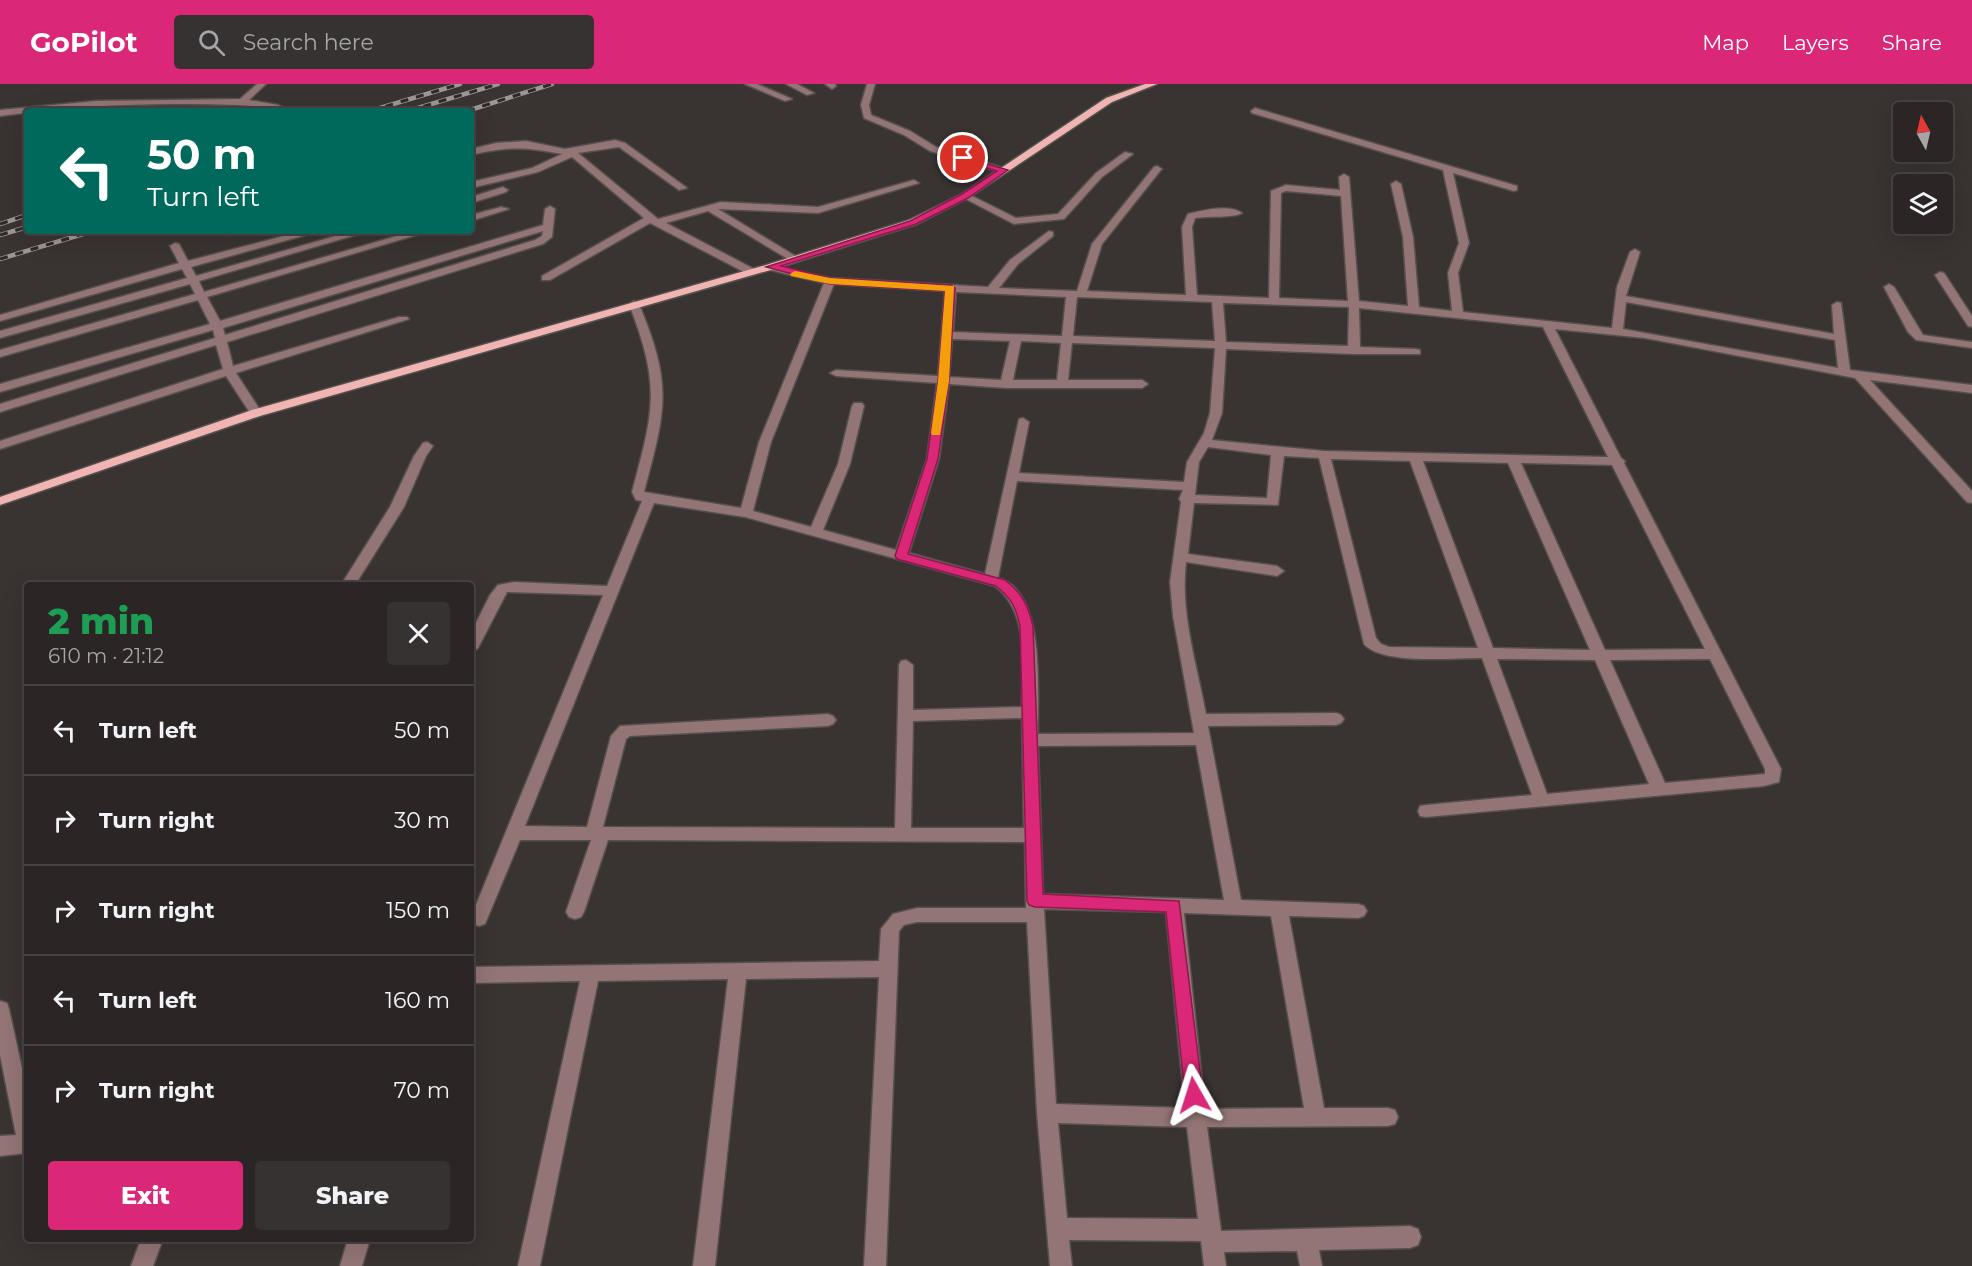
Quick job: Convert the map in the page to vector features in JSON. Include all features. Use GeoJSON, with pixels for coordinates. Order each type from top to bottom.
{"type":"FeatureCollection","features":[{"type":"Feature","properties":{"kind":"main road"},"geometry":{"type":"LineString","coordinates":[[0,501],[256,413],[770,267],[913,222],[965,196],[1109,100],[1153,84]]}},
{"type":"Feature","properties":{"kind":"street"},"geometry":{"type":"LineString","coordinates":[[242,102],[262,84]]}},
{"type":"Feature","properties":{"kind":"street"},"geometry":{"type":"LineString","coordinates":[[749,84],[788,99]]}},
{"type":"Feature","properties":{"kind":"street"},"geometry":{"type":"LineString","coordinates":[[790,84],[810,93]]}},
{"type":"Feature","properties":{"kind":"street"},"geometry":{"type":"LineString","coordinates":[[871,84],[865,105],[867,116],[913,136],[926,146],[1004,170]]}},
{"type":"Feature","properties":{"kind":"street"},"geometry":{"type":"LineString","coordinates":[[50,108],[110,102],[242,102],[277,108]]}},
{"type":"Feature","properties":{"kind":"street"},"geometry":{"type":"LineString","coordinates":[[0,113],[24,111]]}},
{"type":"Feature","properties":{"kind":"street"},"geometry":{"type":"LineString","coordinates":[[1255,111],[1514,188]]}},
{"type":"Feature","properties":{"kind":"street"},"geometry":{"type":"LineString","coordinates":[[474,184],[535,170],[567,152],[598,144],[615,143],[622,145],[682,188]]}},
{"type":"Feature","properties":{"kind":"street"},"geometry":{"type":"LineString","coordinates":[[474,151],[503,145],[536,145],[567,152],[654,220],[752,272]]}},
{"type":"Feature","properties":{"kind":"street"},"geometry":{"type":"LineString","coordinates":[[965,196],[1014,220],[1061,217],[1094,179],[1128,154]]}},
{"type":"Feature","properties":{"kind":"street"},"geometry":{"type":"LineString","coordinates":[[1447,168],[1464,243],[1452,273],[1458,314]]}},
{"type":"Feature","properties":{"kind":"street"},"geometry":{"type":"LineString","coordinates":[[1062,385],[1067,339],[1077,294],[1097,244],[1157,169]]}},
{"type":"Feature","properties":{"kind":"street"},"geometry":{"type":"LineString","coordinates":[[1344,177],[1354,304],[1354,351]]}},
{"type":"Feature","properties":{"kind":"street"},"geometry":{"type":"LineString","coordinates":[[546,278],[654,220],[708,207],[735,204],[818,210],[914,183]]}},
{"type":"Feature","properties":{"kind":"street"},"geometry":{"type":"LineString","coordinates":[[1396,184],[1408,237],[1414,310]]}},
{"type":"Feature","properties":{"kind":"street"},"geometry":{"type":"LineString","coordinates":[[1274,301],[1276,191],[1286,188],[1345,193]]}},
{"type":"Feature","properties":{"kind":"street"},"geometry":{"type":"LineString","coordinates":[[474,199],[503,190]]}},
{"type":"Feature","properties":{"kind":"street"},"geometry":{"type":"LineString","coordinates":[[708,207],[793,259]]}},
{"type":"Feature","properties":{"kind":"street"},"geometry":{"type":"LineString","coordinates":[[474,217],[504,209]]}},
{"type":"Feature","properties":{"kind":"street"},"geometry":{"type":"LineString","coordinates":[[0,408],[221,342],[539,242],[547,237],[550,209]]}},
{"type":"Feature","properties":{"kind":"street"},"geometry":{"type":"LineString","coordinates":[[1192,297],[1187,228],[1191,216],[1210,212],[1237,213]]}},
{"type":"Feature","properties":{"kind":"street"},"geometry":{"type":"LineString","coordinates":[[0,388],[127,350],[218,326],[549,226]]}},
{"type":"Feature","properties":{"kind":"street"},"geometry":{"type":"LineString","coordinates":[[0,318],[304,234]]}},
{"type":"Feature","properties":{"kind":"street"},"geometry":{"type":"LineString","coordinates":[[0,335],[353,234]]}},
{"type":"Feature","properties":{"kind":"street"},"geometry":{"type":"LineString","coordinates":[[0,354],[414,234]]}},
{"type":"Feature","properties":{"kind":"street"},"geometry":{"type":"LineString","coordinates":[[991,291],[1014,262],[1049,234]]}},
{"type":"Feature","properties":{"kind":"street"},"geometry":{"type":"LineString","coordinates":[[176,246],[218,326],[229,371],[256,413]]}},
{"type":"Feature","properties":{"kind":"street"},"geometry":{"type":"LineString","coordinates":[[1617,332],[1624,279],[1635,252]]}},
{"type":"Feature","properties":{"kind":"street"},"geometry":{"type":"LineString","coordinates":[[770,267],[830,281],[991,291],[1354,304],[1458,314],[1645,335],[1859,375],[1972,389]]}},
{"type":"Feature","properties":{"kind":"street"},"geometry":{"type":"LineString","coordinates":[[1940,275],[1972,324]]}},
{"type":"Feature","properties":{"kind":"street"},"geometry":{"type":"LineString","coordinates":[[746,513],[765,442],[830,281]]}},
{"type":"Feature","properties":{"kind":"street"},"geometry":{"type":"LineString","coordinates":[[1889,287],[1914,332],[1920,338],[1972,345]]}},
{"type":"Feature","properties":{"kind":"street"},"geometry":{"type":"LineString","coordinates":[[901,556],[933,459],[944,381],[951,288]]}},
{"type":"Feature","properties":{"kind":"street"},"geometry":{"type":"LineString","coordinates":[[1217,298],[1221,345],[1216,413],[1210,432],[1192,462],[1177,582],[1180,616],[1234,907]]}},
{"type":"Feature","properties":{"kind":"street"},"geometry":{"type":"LineString","coordinates":[[1620,298],[1840,338]]}},
{"type":"Feature","properties":{"kind":"street"},"geometry":{"type":"LineString","coordinates":[[634,304],[649,341],[659,390],[658,409],[638,492],[641,497],[746,513],[991,580],[1000,583],[1013,593],[1022,606],[1027,626],[1035,908],[1047,1113],[1061,1266]]}},
{"type":"Feature","properties":{"kind":"street"},"geometry":{"type":"LineString","coordinates":[[1837,305],[1844,372]]}},
{"type":"Feature","properties":{"kind":"street"},"geometry":{"type":"LineString","coordinates":[[0,445],[229,371],[403,319]]}},
{"type":"Feature","properties":{"kind":"street"},"geometry":{"type":"LineString","coordinates":[[1426,812],[1764,780],[1773,777],[1773,769],[1716,654],[1547,324]]}},
{"type":"Feature","properties":{"kind":"street"},"geometry":{"type":"LineString","coordinates":[[947,335],[1416,352]]}},
{"type":"Feature","properties":{"kind":"street"},"geometry":{"type":"LineString","coordinates":[[1006,384],[1016,337]]}},
{"type":"Feature","properties":{"kind":"street"},"geometry":{"type":"LineString","coordinates":[[836,373],[1006,384],[1142,384]]}},
{"type":"Feature","properties":{"kind":"street"},"geometry":{"type":"LineString","coordinates":[[1859,375],[1970,492]]}},
{"type":"Feature","properties":{"kind":"street"},"geometry":{"type":"LineString","coordinates":[[816,532],[844,464],[858,406]]}},
{"type":"Feature","properties":{"kind":"street"},"geometry":{"type":"LineString","coordinates":[[991,580],[1023,422]]}},
{"type":"Feature","properties":{"kind":"street"},"geometry":{"type":"LineString","coordinates":[[1203,443],[1278,453],[1324,455],[1619,461]]}},
{"type":"Feature","properties":{"kind":"street"},"geometry":{"type":"LineString","coordinates":[[350,582],[397,507],[420,456],[427,446]]}},
{"type":"Feature","properties":{"kind":"street"},"geometry":{"type":"LineString","coordinates":[[1012,477],[1273,502],[1278,453]]}},
{"type":"Feature","properties":{"kind":"street"},"geometry":{"type":"LineString","coordinates":[[1324,455],[1369,640],[1376,648],[1389,652],[1716,654]]}},
{"type":"Feature","properties":{"kind":"street"},"geometry":{"type":"LineString","coordinates":[[1415,457],[1542,801]]}},
{"type":"Feature","properties":{"kind":"street"},"geometry":{"type":"LineString","coordinates":[[1514,459],[1660,790]]}},
{"type":"Feature","properties":{"kind":"street"},"geometry":{"type":"LineString","coordinates":[[479,919],[649,500]]}},
{"type":"Feature","properties":{"kind":"street"},"geometry":{"type":"LineString","coordinates":[[1180,557],[1277,571]]}},
{"type":"Feature","properties":{"kind":"street"},"geometry":{"type":"LineString","coordinates":[[474,642],[497,595],[503,588],[612,591]]}},
{"type":"Feature","properties":{"kind":"street"},"geometry":{"type":"LineString","coordinates":[[903,835],[906,665]]}},
{"type":"Feature","properties":{"kind":"street"},"geometry":{"type":"LineString","coordinates":[[904,716],[1029,712]]}},
{"type":"Feature","properties":{"kind":"street"},"geometry":{"type":"LineString","coordinates":[[1200,720],[1336,719]]}},
{"type":"Feature","properties":{"kind":"street"},"geometry":{"type":"LineString","coordinates":[[575,912],[598,834],[619,736],[626,730],[828,720]]}},
{"type":"Feature","properties":{"kind":"street"},"geometry":{"type":"LineString","coordinates":[[1030,740],[1203,739]]}},
{"type":"Feature","properties":{"kind":"street"},"geometry":{"type":"LineString","coordinates":[[514,833],[1033,836]]}},
{"type":"Feature","properties":{"kind":"street"},"geometry":{"type":"LineString","coordinates":[[1174,905],[1196,1118],[1215,1266]]}},
{"type":"Feature","properties":{"kind":"street"},"geometry":{"type":"LineString","coordinates":[[875,1266],[890,929],[899,920],[917,915],[1035,908],[1174,905],[1358,911]]}},
{"type":"Feature","properties":{"kind":"street"},"geometry":{"type":"LineString","coordinates":[[1280,908],[1316,1118]]}},
{"type":"Feature","properties":{"kind":"street"},"geometry":{"type":"LineString","coordinates":[[474,975],[888,969]]}},
{"type":"Feature","properties":{"kind":"street"},"geometry":{"type":"LineString","coordinates":[[704,1266],[738,971]]}},
{"type":"Feature","properties":{"kind":"street"},"geometry":{"type":"LineString","coordinates":[[529,1266],[591,973]]}},
{"type":"Feature","properties":{"kind":"street"},"geometry":{"type":"LineString","coordinates":[[0,1009],[24,1124]]}},
{"type":"Feature","properties":{"kind":"street"},"geometry":{"type":"LineString","coordinates":[[1047,1113],[1196,1118],[1388,1117]]}},
{"type":"Feature","properties":{"kind":"street"},"geometry":{"type":"LineString","coordinates":[[0,1146],[24,1143]]}},
{"type":"Feature","properties":{"kind":"street"},"geometry":{"type":"LineString","coordinates":[[1058,1229],[1306,1239],[1410,1237]]}},
{"type":"Feature","properties":{"kind":"street"},"geometry":{"type":"LineString","coordinates":[[1306,1239],[1311,1266]]}},
{"type":"Feature","properties":{"kind":"street"},"geometry":{"type":"LineString","coordinates":[[142,1266],[151,1242]]}},
{"type":"Feature","properties":{"kind":"street"},"geometry":{"type":"LineString","coordinates":[[351,1266],[358,1242]]}},
{"type":"Feature","properties":{"kind":"railway"},"geometry":{"type":"LineString","coordinates":[[380,108],[460,84]]}},
{"type":"Feature","properties":{"kind":"railway"},"geometry":{"type":"LineString","coordinates":[[418,108],[498,84]]}},
{"type":"Feature","properties":{"kind":"railway"},"geometry":{"type":"LineString","coordinates":[[474,109],[552,84]]}},
{"type":"Feature","properties":{"kind":"railway"},"geometry":{"type":"LineString","coordinates":[[0,224],[24,216]]}},
{"type":"Feature","properties":{"kind":"railway"},"geometry":{"type":"LineString","coordinates":[[0,235],[24,228]]}},
{"type":"Feature","properties":{"kind":"railway"},"geometry":{"type":"LineString","coordinates":[[0,259],[83,234]]}},
{"type":"Feature","properties":{"kind":"slow traffic"},"geometry":{"type":"LineString","coordinates":[[795,274],[830,281],[951,288],[944,381],[936,433]]}},
{"type":"Feature","properties":{"kind":"route"},"geometry":{"type":"LineString","coordinates":[[963,158],[1004,170],[965,196],[913,222],[770,267],[796,275],[830,281],[951,288],[944,381],[933,459],[901,556],[1000,583],[1013,593],[1022,606],[1027,626],[1035,901],[1174,905],[1194,1095]]}}]}
